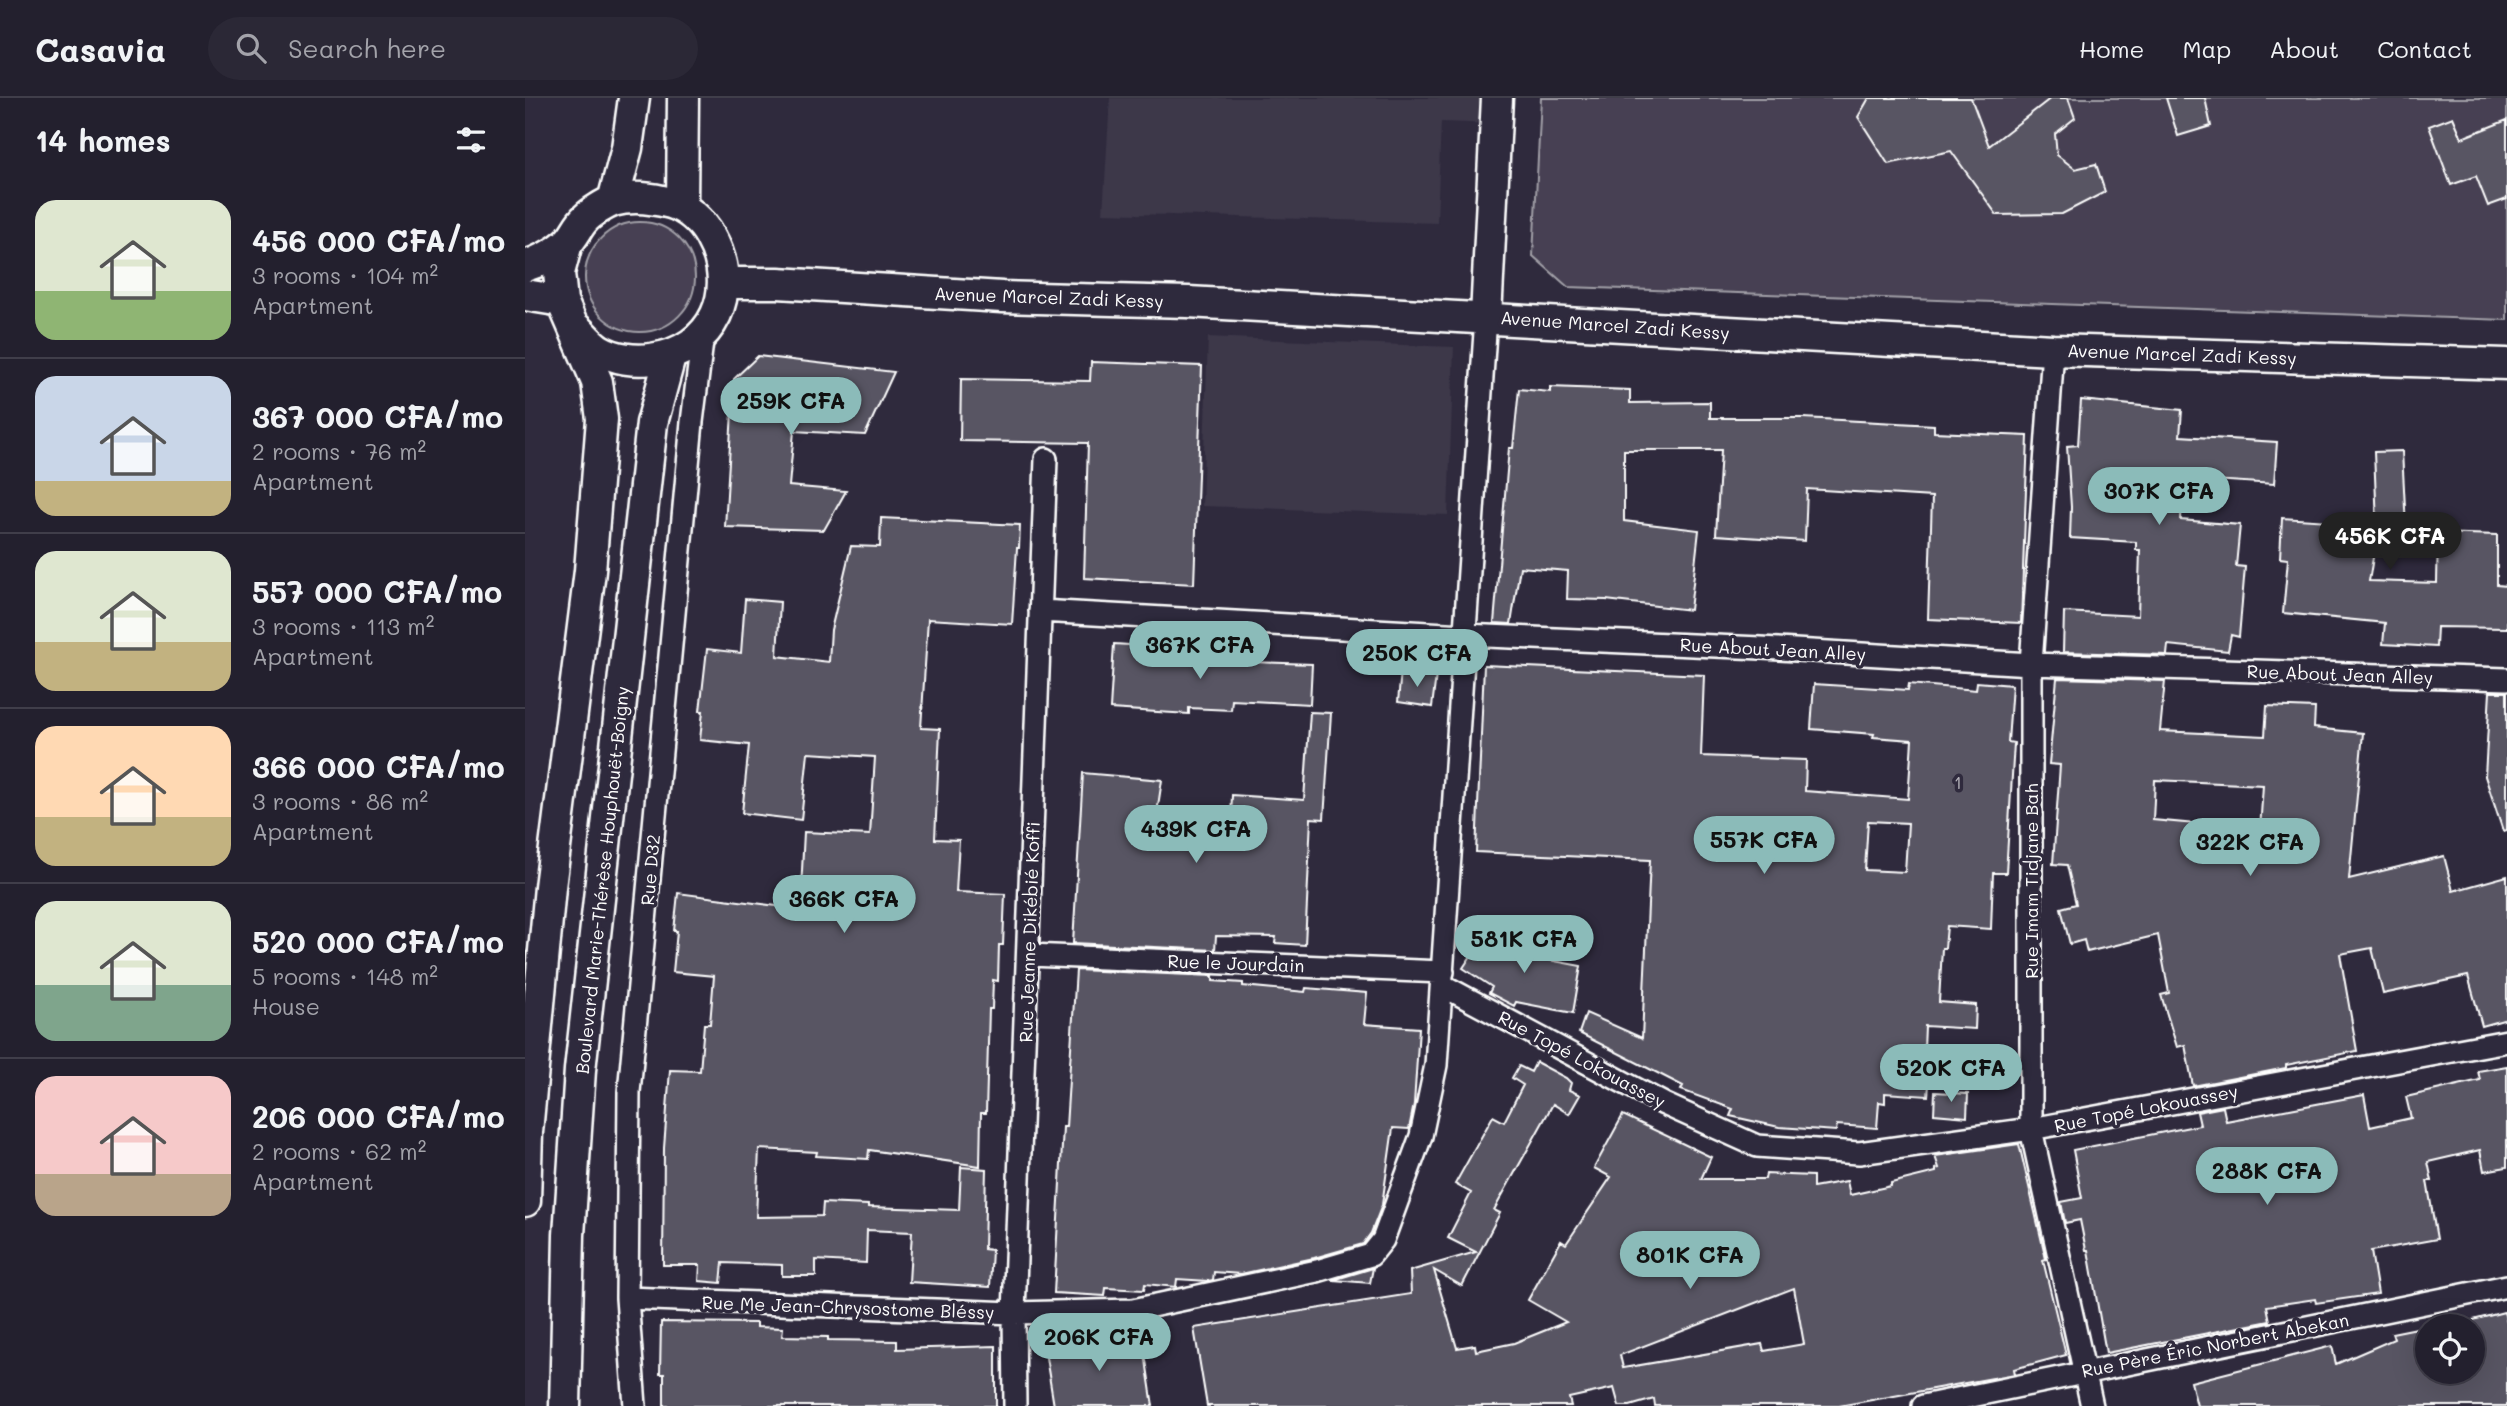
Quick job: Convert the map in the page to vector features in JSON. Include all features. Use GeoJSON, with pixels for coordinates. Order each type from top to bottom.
{"type":"FeatureCollection","features":[{"type":"Feature","properties":{"kind":"main road"},"geometry":{"type":"LineString","coordinates":[[613,201],[627,148],[633,98]]}},
{"type":"Feature","properties":{"kind":"main road"},"geometry":{"type":"LineString","coordinates":[[682,207],[683,98]]}},
{"type":"Feature","properties":{"kind":"main road"},"geometry":{"type":"LineString","coordinates":[[1486,317],[1497,98]]}},
{"type":"Feature","properties":{"kind":"main road"},"geometry":{"type":"LineString","coordinates":[[525,266],[537,262],[567,243],[586,218],[613,201],[647,197],[682,207],[705,226],[720,253],[724,283],[718,311],[703,334],[688,348],[670,357],[634,362],[600,350],[568,313],[525,295]]}},
{"type":"Feature","properties":{"kind":"main road"},"geometry":{"type":"LineString","coordinates":[[525,1201],[527,1132],[550,887],[591,559],[603,419],[597,383],[568,313],[559,274],[567,243]]}},
{"type":"Feature","properties":{"kind":"main road","name":"Avenue Marcel Zadi Kessy"},"geometry":{"type":"LineString","coordinates":[[724,283],[778,283],[1002,297],[1188,302],[1486,317],[2053,350],[2507,363]]}},
{"type":"Feature","properties":{"kind":"main road","name":"Boulevard Marie-Thérèse Houphouët-Boigny"},"geometry":{"type":"LineString","coordinates":[[565,1406],[569,1235],[581,1057],[652,424],[670,357]]}},
{"type":"Feature","properties":{"kind":"street","name":"Rue Me Jean-Chrysostome Bléssy"},"geometry":{"type":"LineString","coordinates":[[627,1298],[1014,1313],[1133,1310],[1317,1271],[1371,1255],[1383,1240],[1421,1136],[1436,1065],[1486,317]]}},
{"type":"Feature","properties":{"kind":"street","name":"Rue D32"},"geometry":{"type":"LineString","coordinates":[[635,1406],[627,1298],[629,1092],[692,422],[703,334]]}},
{"type":"Feature","properties":{"kind":"street","name":"Rue Imam Tidjane Bah"},"geometry":{"type":"LineString","coordinates":[[2053,350],[2031,664],[2031,1129],[2092,1406]]}},
{"type":"Feature","properties":{"kind":"street","name":"Rue Jeanne Dikébié Koffi"},"geometry":{"type":"LineString","coordinates":[[1015,1406],[1014,1313],[1046,459]]}},
{"type":"Feature","properties":{"kind":"street","name":"Rue About Jean Alley"},"geometry":{"type":"LineString","coordinates":[[1039,611],[2031,664],[2507,679]]}},
{"type":"Feature","properties":{"kind":"street","name":"Rue le Jourdain"},"geometry":{"type":"LineString","coordinates":[[1029,955],[1443,979]]}},
{"type":"Feature","properties":{"kind":"street","name":"Rue Topé Lokouassey"},"geometry":{"type":"LineString","coordinates":[[1443,979],[1664,1104],[1756,1146],[1859,1153],[2031,1129],[2507,1041]]}},
{"type":"Feature","properties":{"kind":"street","name":"Rue Père Éric Norbert Abekan"},"geometry":{"type":"LineString","coordinates":[[1923,1406],[2507,1286]]}},
{"type":"Feature","properties":{"kind":"shaded area"},"geometry":{"type":"Polygon","coordinates":[[[1110,98],[1497,98],[1495,124],[1441,122],[1437,223],[1103,213],[1110,98]]]}},
{"type":"Feature","properties":{"kind":"shaded area"},"geometry":{"type":"Polygon","coordinates":[[[1541,98],[2507,98],[2507,320],[1568,287],[1533,256],[1541,98]]]}},
{"type":"Feature","properties":{"kind":"shaded area"},"geometry":{"type":"Polygon","coordinates":[[[640,222],[661,226],[679,238],[691,256],[695,277],[691,298],[679,316],[661,328],[640,332],[619,328],[601,316],[589,298],[585,277],[589,256],[601,238],[619,226],[640,222]]]}},
{"type":"Feature","properties":{"kind":"shaded area"},"geometry":{"type":"Polygon","coordinates":[[[1208,337],[1454,347],[1448,515],[1202,506],[1208,337]]]}},
{"type":"Feature","properties":{"kind":"building"},"geometry":{"type":"Polygon","coordinates":[[[1869,98],[1971,98],[1989,146],[2051,98],[2068,98],[2075,118],[2055,134],[2057,155],[2075,169],[2096,164],[2105,192],[2062,214],[1997,215],[1951,151],[1888,164],[1858,117],[1869,98]]]}},
{"type":"Feature","properties":{"kind":"building"},"geometry":{"type":"Polygon","coordinates":[[[2166,98],[2205,98],[2211,126],[2178,136],[2166,98]]]}},
{"type":"Feature","properties":{"kind":"building"},"geometry":{"type":"Polygon","coordinates":[[[2453,117],[2462,138],[2507,120],[2507,199],[2488,206],[2476,176],[2451,185],[2429,126],[2453,117]]]}},
{"type":"Feature","properties":{"kind":"building"},"geometry":{"type":"Polygon","coordinates":[[[758,356],[894,372],[865,435],[794,431],[789,486],[846,491],[824,530],[725,527],[734,379],[758,356]]]}},
{"type":"Feature","properties":{"kind":"building"},"geometry":{"type":"Polygon","coordinates":[[[1091,362],[1202,366],[1194,584],[1084,578],[1088,443],[960,441],[961,379],[1090,381],[1091,362]]]}},
{"type":"Feature","properties":{"kind":"building"},"geometry":{"type":"Polygon","coordinates":[[[1550,387],[1630,390],[1630,403],[1710,402],[1710,418],[1803,418],[1934,425],[1934,432],[2028,436],[2021,623],[1928,619],[1932,497],[1807,489],[1805,541],[1716,535],[1721,450],[1624,450],[1624,521],[1699,530],[1690,610],[1606,600],[1567,599],[1568,571],[1520,567],[1511,624],[1494,623],[1509,448],[1513,448],[1519,389],[1550,392],[1550,387]]]}},
{"type":"Feature","properties":{"kind":"building"},"geometry":{"type":"Polygon","coordinates":[[[2081,400],[2182,410],[2180,436],[2277,442],[2274,484],[2183,478],[2181,520],[2240,525],[2236,566],[2245,567],[2239,637],[2231,635],[2228,651],[2168,645],[2167,655],[2063,652],[2064,612],[2138,616],[2140,550],[2136,550],[2136,542],[2070,538],[2067,446],[2078,445],[2081,400]]]}},
{"type":"Feature","properties":{"kind":"building"},"geometry":{"type":"Polygon","coordinates":[[[2402,451],[2406,527],[2378,528],[2369,581],[2437,583],[2438,533],[2497,535],[2497,585],[2507,586],[2507,628],[2437,627],[2436,647],[2383,644],[2385,623],[2283,613],[2288,559],[2280,558],[2282,518],[2377,524],[2374,452],[2402,451]]]}},
{"type":"Feature","properties":{"kind":"building"},"geometry":{"type":"Polygon","coordinates":[[[881,518],[1020,525],[1012,624],[928,619],[921,728],[940,729],[935,839],[959,840],[956,892],[1005,894],[998,981],[993,980],[992,1009],[989,1009],[986,1113],[981,1113],[980,1166],[869,1150],[868,1159],[816,1156],[817,1152],[759,1149],[756,1217],[822,1216],[823,1203],[959,1210],[961,1167],[986,1169],[984,1249],[992,1250],[990,1287],[909,1282],[912,1232],[867,1230],[866,1263],[816,1260],[816,1276],[782,1276],[782,1265],[723,1263],[721,1283],[699,1281],[700,1265],[663,1265],[664,1148],[670,1070],[700,1071],[704,1024],[710,1024],[714,976],[673,972],[678,893],[800,909],[804,832],[870,835],[875,757],[808,753],[801,820],[742,813],[749,745],[700,740],[703,711],[700,711],[707,649],[741,653],[745,599],[780,602],[777,656],[829,662],[831,630],[851,546],[880,547],[881,518]]]}},
{"type":"Feature","properties":{"kind":"building"},"geometry":{"type":"Polygon","coordinates":[[[1114,644],[1192,649],[1192,660],[1312,664],[1310,704],[1232,700],[1231,710],[1189,708],[1189,714],[1110,709],[1114,644]]]}},
{"type":"Feature","properties":{"kind":"building"},"geometry":{"type":"Polygon","coordinates":[[[1484,665],[1704,675],[1701,756],[1806,760],[1805,791],[1908,799],[1912,740],[1811,729],[1814,684],[1908,690],[1909,684],[1976,690],[1977,682],[2012,685],[2008,742],[2014,743],[2006,873],[1993,873],[1991,929],[1947,926],[1945,948],[1942,948],[1939,1002],[1976,1005],[1975,1029],[1925,1026],[1923,1073],[1930,1074],[1928,1096],[1885,1093],[1885,1103],[1879,1102],[1877,1128],[1837,1125],[1836,1131],[1779,1127],[1730,1116],[1733,1109],[1681,1090],[1683,1086],[1579,1033],[1586,1013],[1642,1038],[1650,860],[1476,852],[1484,665]],[[1868,821],[1865,870],[1905,872],[1908,823],[1868,821]]]}},
{"type":"Feature","properties":{"kind":"building"},"geometry":{"type":"Polygon","coordinates":[[[1401,671],[1436,675],[1432,707],[1398,702],[1401,671]]]}},
{"type":"Feature","properties":{"kind":"building"},"geometry":{"type":"Polygon","coordinates":[[[2057,678],[2165,681],[2160,731],[2265,736],[2267,706],[2315,708],[2314,728],[2363,733],[2349,879],[2444,856],[2453,891],[2507,876],[2507,1019],[2482,1026],[2468,976],[2383,994],[2372,948],[2340,954],[2357,1051],[2193,1086],[2185,1045],[2177,1047],[2161,995],[2169,993],[2158,935],[2087,952],[2084,940],[2070,944],[2061,908],[2076,904],[2067,865],[2053,864],[2060,765],[2049,764],[2057,678]],[[2155,780],[2153,820],[2260,830],[2263,785],[2155,780]]]}},
{"type":"Feature","properties":{"kind":"building"},"geometry":{"type":"Polygon","coordinates":[[[2490,692],[2507,692],[2507,830],[2503,831],[2485,776],[2490,692]]]}},
{"type":"Feature","properties":{"kind":"building"},"geometry":{"type":"Polygon","coordinates":[[[1310,712],[1331,713],[1324,819],[1311,818],[1305,945],[1275,943],[1276,937],[1216,936],[1215,950],[1073,943],[1083,773],[1162,780],[1153,839],[1230,845],[1232,795],[1304,800],[1310,712]]]}},
{"type":"Feature","properties":{"kind":"building"},"geometry":{"type":"Polygon","coordinates":[[[1488,930],[1533,957],[1581,966],[1573,1013],[1516,1002],[1514,1006],[1489,993],[1492,987],[1463,968],[1488,930]]]}},
{"type":"Feature","properties":{"kind":"building"},"geometry":{"type":"Polygon","coordinates":[[[1076,970],[1213,976],[1213,981],[1243,983],[1243,986],[1305,992],[1306,988],[1367,993],[1364,1024],[1419,1028],[1414,1104],[1409,1129],[1393,1128],[1382,1205],[1371,1233],[1363,1244],[1241,1274],[1214,1272],[1213,1280],[1208,1281],[1177,1279],[1176,1287],[1145,1284],[1144,1290],[1106,1288],[1105,1296],[1054,1293],[1063,1127],[1066,1127],[1076,970]]]}},
{"type":"Feature","properties":{"kind":"building"},"geometry":{"type":"Polygon","coordinates":[[[1536,1062],[1566,1078],[1571,1083],[1569,1090],[1580,1095],[1569,1114],[1553,1104],[1494,1210],[1500,1213],[1462,1286],[1434,1270],[1457,1348],[1475,1345],[1476,1351],[1514,1343],[1566,1322],[1528,1300],[1561,1241],[1566,1244],[1611,1177],[1594,1168],[1623,1115],[1711,1157],[1701,1179],[1765,1179],[1766,1174],[1813,1176],[1813,1187],[1847,1181],[1850,1195],[1936,1172],[1939,1168],[1935,1156],[2019,1144],[2066,1355],[2014,1369],[2015,1374],[1839,1406],[1655,1406],[1654,1399],[1630,1406],[1619,1406],[1614,1388],[1569,1398],[1571,1406],[1207,1406],[1194,1328],[1411,1294],[1410,1271],[1476,1252],[1448,1238],[1471,1193],[1455,1184],[1493,1116],[1504,1122],[1523,1085],[1512,1078],[1519,1066],[1531,1072],[1536,1062]],[[1794,1288],[1620,1355],[1623,1368],[1762,1344],[1764,1351],[1804,1344],[1794,1288]]]}},
{"type":"Feature","properties":{"kind":"building"},"geometry":{"type":"Polygon","coordinates":[[[2507,1066],[2507,1167],[2484,1171],[2480,1150],[2428,1162],[2432,1181],[2427,1181],[2437,1239],[2371,1251],[2378,1294],[2316,1303],[2315,1299],[2267,1306],[2270,1321],[2106,1353],[2080,1220],[2065,1223],[2061,1202],[2082,1198],[2073,1150],[2200,1125],[2197,1112],[2223,1107],[2226,1121],[2364,1095],[2370,1127],[2411,1118],[2406,1097],[2480,1080],[2478,1071],[2507,1066]]]}},
{"type":"Feature","properties":{"kind":"building"},"geometry":{"type":"Polygon","coordinates":[[[1935,1092],[1968,1094],[1967,1117],[1934,1114],[1935,1092]]]}},
{"type":"Feature","properties":{"kind":"building"},"geometry":{"type":"Polygon","coordinates":[[[1373,1268],[1370,1283],[1333,1280],[1373,1268]]]}},
{"type":"Feature","properties":{"kind":"building"},"geometry":{"type":"Polygon","coordinates":[[[2504,1312],[2507,1323],[2507,1406],[2197,1406],[2191,1382],[2332,1346],[2336,1364],[2394,1339],[2392,1333],[2415,1328],[2415,1384],[2485,1384],[2485,1317],[2504,1312]]]}},
{"type":"Feature","properties":{"kind":"building"},"geometry":{"type":"Polygon","coordinates":[[[661,1322],[756,1323],[756,1327],[783,1328],[782,1336],[897,1341],[897,1349],[996,1346],[996,1406],[664,1406],[664,1374],[660,1374],[661,1322]]]}},
{"type":"Feature","properties":{"kind":"building"},"geometry":{"type":"Polygon","coordinates":[[[1142,1334],[1153,1406],[1054,1406],[1044,1345],[1078,1340],[1078,1344],[1142,1334]]]}},
{"type":"Feature","properties":{"kind":"park label","name":"1"},"geometry":{"type":"Point","coordinates":[1958,782]}}]}
